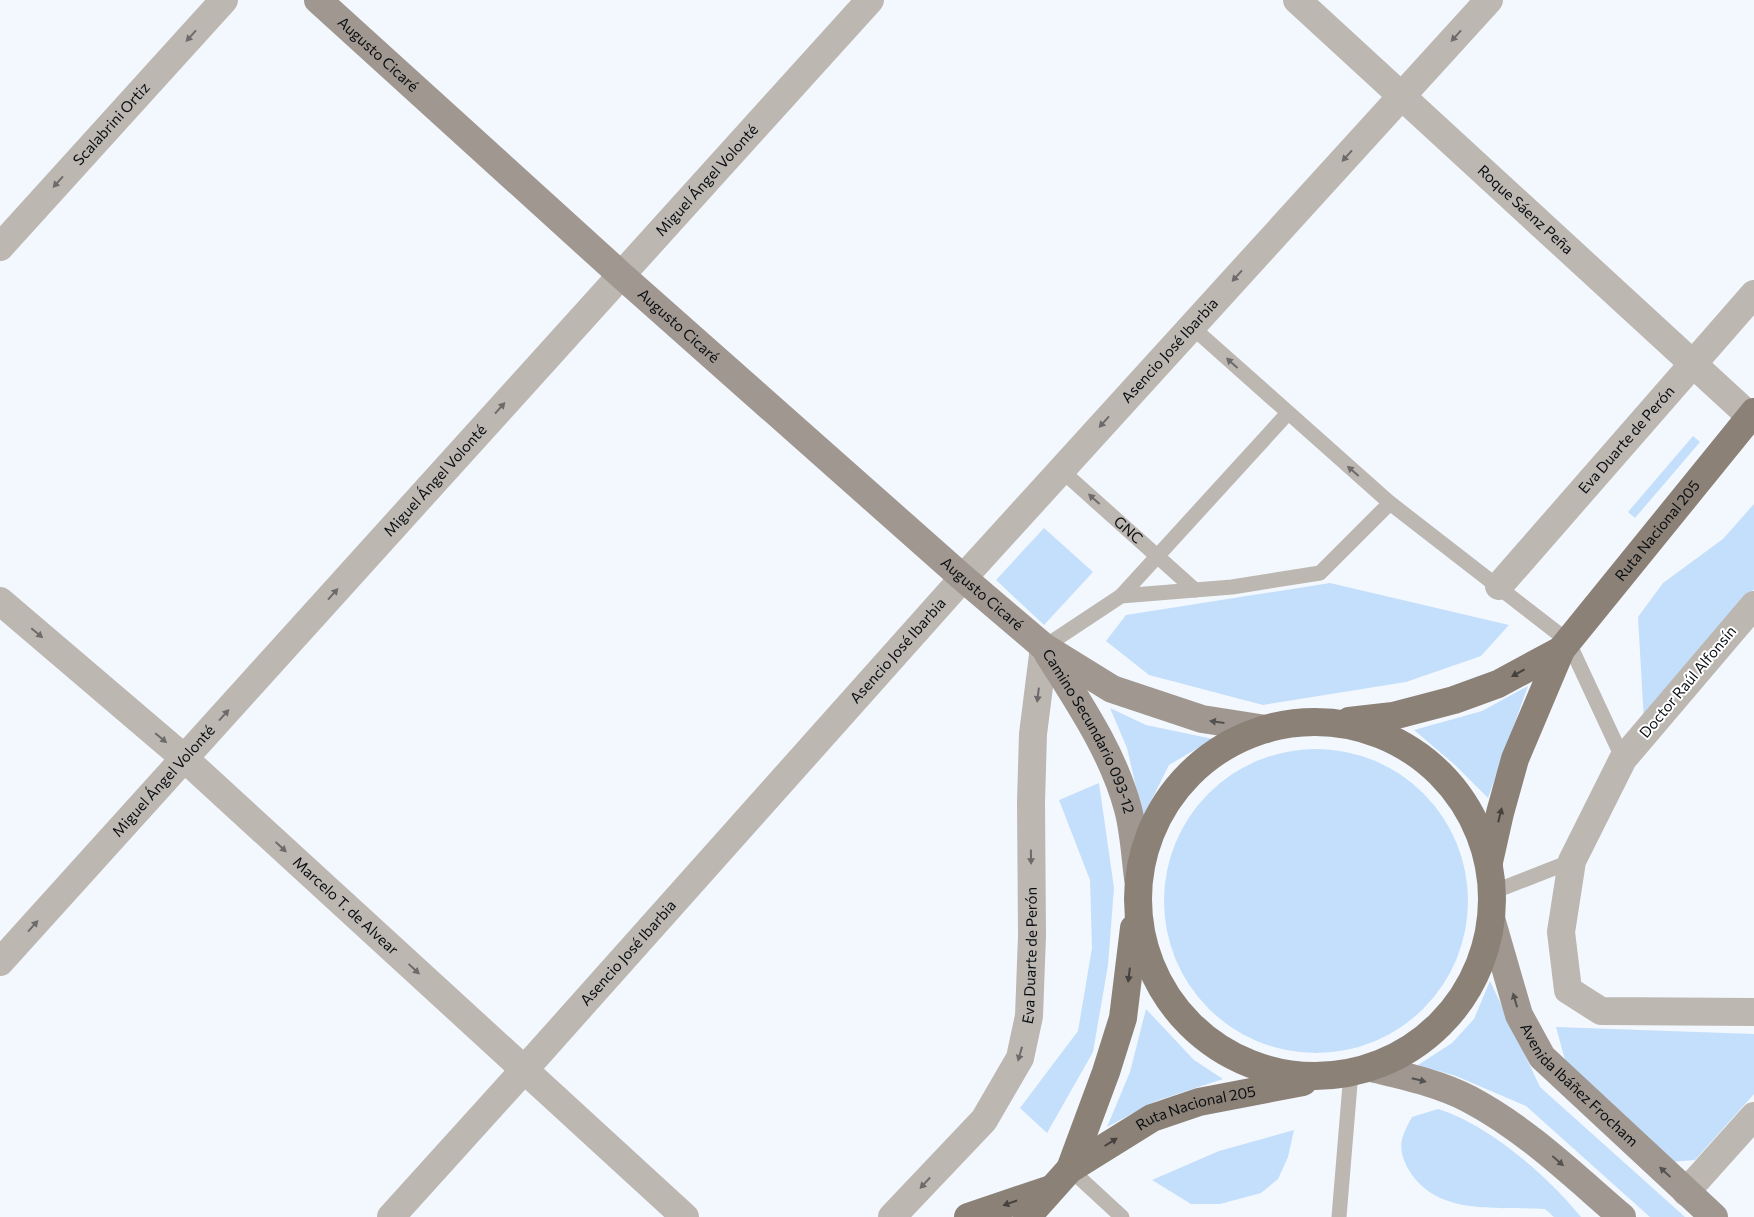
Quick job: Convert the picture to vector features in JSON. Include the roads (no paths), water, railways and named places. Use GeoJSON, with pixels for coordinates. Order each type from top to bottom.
{"type":"FeatureCollection","features":[{"type":"Feature","properties":{"kind":"main road","name":"Augusto Cicaré"},"geometry":{"type":"LineString","coordinates":[[318,0],[621,275],[963,578],[1044,647]]}},
{"type":"Feature","properties":{"kind":"main road","name":"Ruta Nacional 205"},"geometry":{"type":"LineString","coordinates":[[1489,862],[1515,759],[1564,645],[1753,416]]}},
{"type":"Feature","properties":{"kind":"main road","name":"Ruta Nacional 205"},"geometry":{"type":"LineString","coordinates":[[1061,1178],[1106,1072],[1123,1018],[1137,909],[1138,878],[1152,828],[1179,784],[1218,750],[1266,729],[1298,722],[1332,722],[1393,716],[1454,700],[1498,684],[1564,645]]}},
{"type":"Feature","properties":{"kind":"main road","name":"Camino Secundario 093-12"},"geometry":{"type":"LineString","coordinates":[[1044,647],[1112,689],[1202,720],[1266,729]]}},
{"type":"Feature","properties":{"kind":"main road","name":"Camino Secundario 093-12"},"geometry":{"type":"LineString","coordinates":[[1044,647],[1114,767],[1128,811],[1138,878]]}},
{"type":"Feature","properties":{"kind":"main road","name":"Ruta Nacional 205"},"geometry":{"type":"LineString","coordinates":[[1027,1217],[1061,1178],[1152,1118],[1199,1102],[1352,1072],[1416,1046],[1452,1012],[1478,970],[1492,922],[1493,892],[1489,862],[1469,810],[1433,767],[1386,737],[1332,722]]}},
{"type":"Feature","properties":{"kind":"main road","name":"Ruta Nacional 205"},"geometry":{"type":"LineString","coordinates":[[1137,909],[1149,965],[1179,1014],[1222,1052],[1276,1072],[1352,1072]]}},
{"type":"Feature","properties":{"kind":"main road","name":"Avenida Ibáñez Frocham"},"geometry":{"type":"LineString","coordinates":[[1492,922],[1519,1015],[1542,1058],[1714,1217]]}},
{"type":"Feature","properties":{"kind":"main road"},"geometry":{"type":"LineString","coordinates":[[1352,1072],[1430,1082],[1469,1099],[1533,1140],[1622,1217]]}},
{"type":"Feature","properties":{"kind":"main road"},"geometry":{"type":"LineString","coordinates":[[968,1217],[1061,1178]]}},
{"type":"Feature","properties":{"kind":"street","name":"Scalabrini Ortiz"},"geometry":{"type":"LineString","coordinates":[[0,247],[224,0]]}},
{"type":"Feature","properties":{"kind":"street","name":"Miguel Ángel Volonté"},"geometry":{"type":"LineString","coordinates":[[0,962],[870,0]]}},
{"type":"Feature","properties":{"kind":"street","name":"Roque Sáenz Peña"},"geometry":{"type":"LineString","coordinates":[[1297,0],[1693,364],[1753,416]]}},
{"type":"Feature","properties":{"kind":"street","name":"Asencio José Ibarbia"},"geometry":{"type":"LineString","coordinates":[[391,1217],[963,578],[1489,0]]}},
{"type":"Feature","properties":{"kind":"street","name":"Eva Duarte de Perón"},"geometry":{"type":"LineString","coordinates":[[1499,586],[1754,294]]}},
{"type":"Feature","properties":{"kind":"street","name":"Marcelo T. de Alvear"},"geometry":{"type":"LineString","coordinates":[[0,601],[184,758],[685,1217]]}},
{"type":"Feature","properties":{"kind":"street","name":"Doctor Raúl Alfonsín"},"geometry":{"type":"LineString","coordinates":[[1754,605],[1623,759],[1572,861],[1561,932],[1568,990],[1601,1011],[1754,1012]]}},
{"type":"Feature","properties":{"kind":"street","name":"Eva Duarte de Perón"},"geometry":{"type":"LineString","coordinates":[[892,1217],[984,1120],[1020,1058],[1029,1016],[1032,936],[1031,802],[1033,734],[1044,647]]}},
{"type":"Feature","properties":{"kind":"street"},"geometry":{"type":"LineString","coordinates":[[1686,1192],[1754,1116]]}},
{"type":"Feature","properties":{"kind":"lane"},"geometry":{"type":"LineString","coordinates":[[1192,327],[1390,503],[1499,586],[1564,645],[1623,759]]}},
{"type":"Feature","properties":{"kind":"lane"},"geometry":{"type":"LineString","coordinates":[[1044,647],[1121,596],[1288,413]]}},
{"type":"Feature","properties":{"kind":"lane","name":"GNC"},"geometry":{"type":"LineString","coordinates":[[1061,470],[1195,590]]}},
{"type":"Feature","properties":{"kind":"lane"},"geometry":{"type":"LineString","coordinates":[[1121,596],[1232,587],[1320,573],[1390,503]]}},
{"type":"Feature","properties":{"kind":"lane"},"geometry":{"type":"LineString","coordinates":[[1493,892],[1572,861]]}},
{"type":"Feature","properties":{"kind":"lane"},"geometry":{"type":"LineString","coordinates":[[1339,1217],[1352,1072]]}},
{"type":"Feature","properties":{"kind":"lane"},"geometry":{"type":"LineString","coordinates":[[1061,1178],[1122,1217]]}}]}
